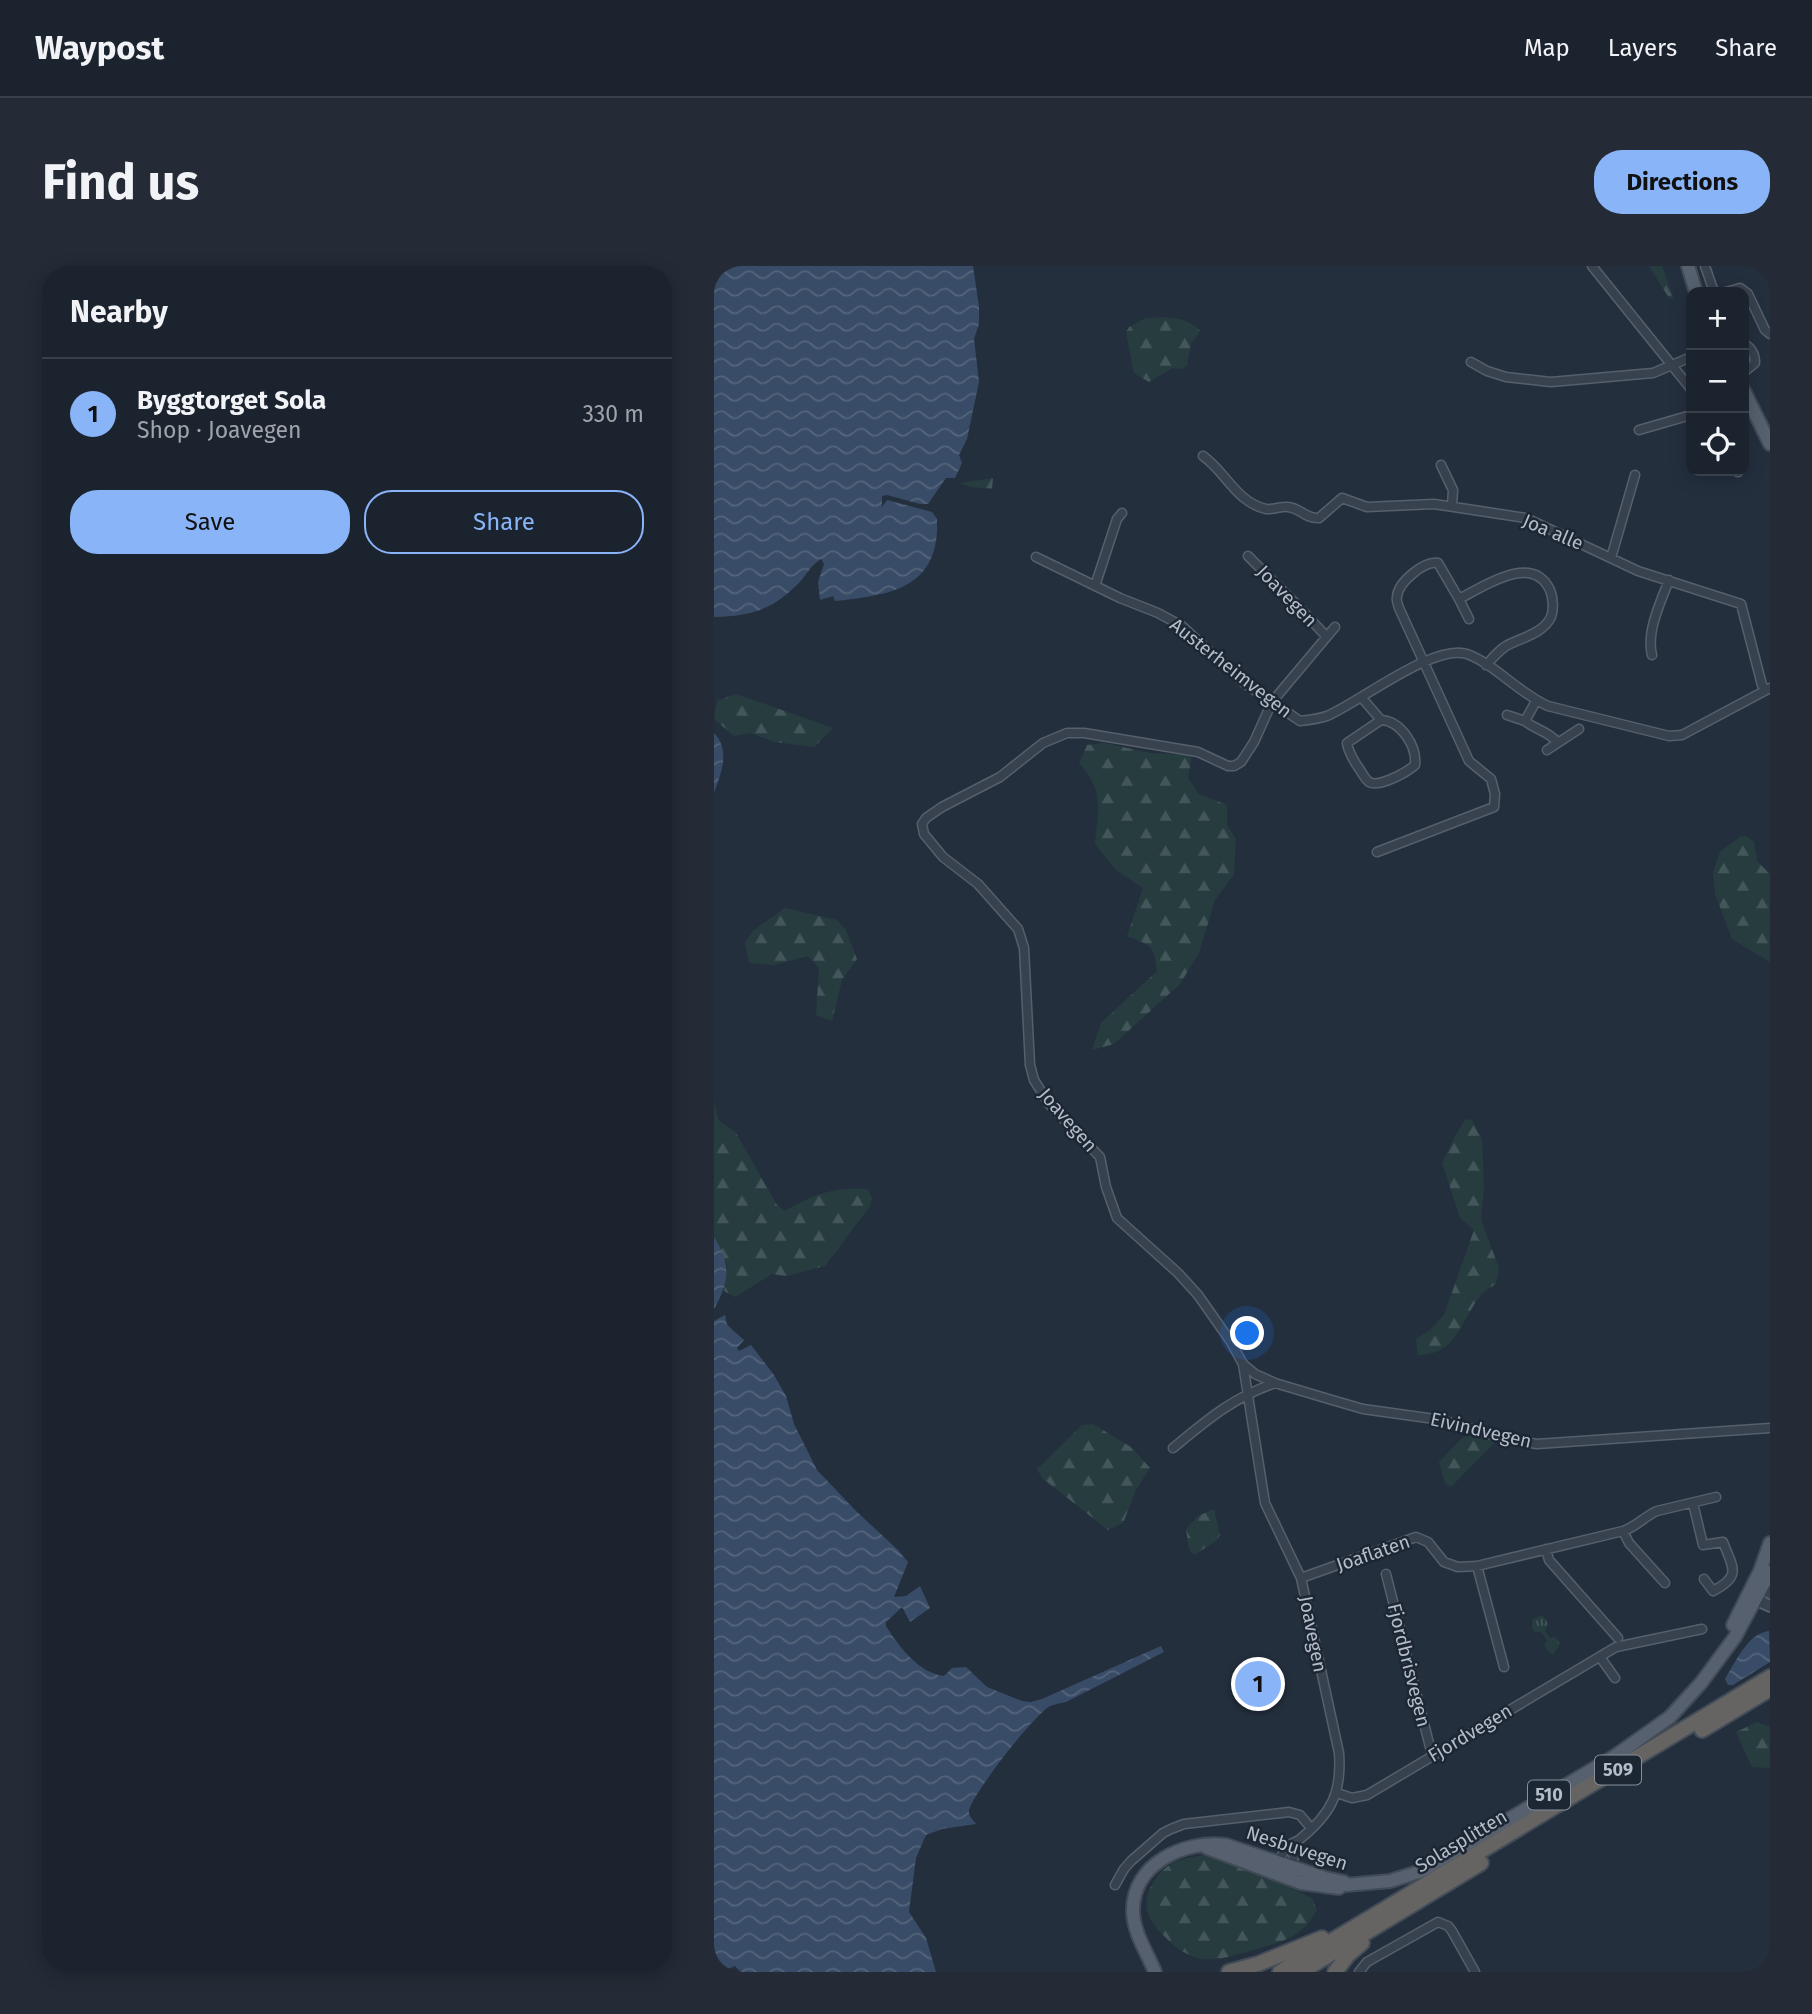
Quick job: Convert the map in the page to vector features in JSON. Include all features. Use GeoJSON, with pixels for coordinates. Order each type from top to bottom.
{"type":"FeatureCollection","features":[{"type":"Feature","properties":{"kind":"highway","name":"Solasplitten"},"geometry":{"type":"LineString","coordinates":[[1280,1972],[1770,1677]]}},
{"type":"Feature","properties":{"kind":"highway","name":"Solasplitten"},"geometry":{"type":"LineString","coordinates":[[1301,1972],[1770,1689]]}},
{"type":"Feature","properties":{"kind":"highway","name":"509"},"geometry":{"type":"LineString","coordinates":[[1229,1972],[1292,1952],[1392,1905]]}},
{"type":"Feature","properties":{"kind":"highway","name":"509"},"geometry":{"type":"LineString","coordinates":[[1335,1972],[1348,1955],[1389,1926],[1408,1908]]}},
{"type":"Feature","properties":{"kind":"main road"},"geometry":{"type":"LineString","coordinates":[[1688,266],[1692,287]]}},
{"type":"Feature","properties":{"kind":"main road"},"geometry":{"type":"LineString","coordinates":[[1749,403],[1753,413]]}},
{"type":"Feature","properties":{"kind":"main road"},"geometry":{"type":"LineString","coordinates":[[1749,407],[1770,444]]}},
{"type":"Feature","properties":{"kind":"main road","name":"Nesbuvegen"},"geometry":{"type":"LineString","coordinates":[[1760,1593],[1770,1544]]}},
{"type":"Feature","properties":{"kind":"main road","name":"Nesbuvegen"},"geometry":{"type":"LineString","coordinates":[[1279,1868],[1292,1868],[1346,1885],[1390,1881],[1422,1871],[1615,1756],[1670,1717],[1701,1683],[1735,1637],[1770,1572]]}},
{"type":"Feature","properties":{"kind":"main road","name":"510"},"geometry":{"type":"LineString","coordinates":[[1155,1972],[1139,1939],[1133,1911],[1144,1876],[1165,1856],[1180,1850],[1206,1847],[1279,1868],[1301,1883],[1342,1888],[1346,1885]]}},
{"type":"Feature","properties":{"kind":"main road","name":"510"},"geometry":{"type":"LineString","coordinates":[[1145,1951],[1168,1972]]}},
{"type":"Feature","properties":{"kind":"street"},"geometry":{"type":"LineString","coordinates":[[1592,266],[1686,384]]}},
{"type":"Feature","properties":{"kind":"street"},"geometry":{"type":"LineString","coordinates":[[1705,266],[1712,287]]}},
{"type":"Feature","properties":{"kind":"street"},"geometry":{"type":"LineString","coordinates":[[1749,295],[1765,330],[1770,334]]}},
{"type":"Feature","properties":{"kind":"street"},"geometry":{"type":"LineString","coordinates":[[1749,346],[1755,356],[1755,363],[1749,368]]}},
{"type":"Feature","properties":{"kind":"street"},"geometry":{"type":"LineString","coordinates":[[1471,362],[1506,377],[1551,382],[1640,375],[1671,367],[1686,360]]}},
{"type":"Feature","properties":{"kind":"street"},"geometry":{"type":"LineString","coordinates":[[1639,430],[1686,416]]}},
{"type":"Feature","properties":{"kind":"street","name":"Joa alle"},"geometry":{"type":"LineString","coordinates":[[1203,456],[1218,467],[1234,491],[1265,509],[1288,506],[1314,519],[1325,515],[1337,500],[1342,498],[1367,507],[1452,506],[1526,518],[1638,570],[1741,604],[1762,685],[1768,689]]}},
{"type":"Feature","properties":{"kind":"street"},"geometry":{"type":"LineString","coordinates":[[1441,465],[1453,490],[1452,506]]}},
{"type":"Feature","properties":{"kind":"street"},"geometry":{"type":"LineString","coordinates":[[1611,558],[1635,475]]}},
{"type":"Feature","properties":{"kind":"street"},"geometry":{"type":"LineString","coordinates":[[1095,586],[1116,519],[1122,513]]}},
{"type":"Feature","properties":{"kind":"street","name":"Joavegen"},"geometry":{"type":"LineString","coordinates":[[1248,556],[1326,636]]}},
{"type":"Feature","properties":{"kind":"street","name":"Austerheimvegen"},"geometry":{"type":"LineString","coordinates":[[1036,557],[1182,626],[1244,683],[1300,721],[1326,716],[1422,663],[1455,652],[1466,654],[1486,665],[1536,701],[1560,710],[1669,736],[1682,735],[1768,689]]}},
{"type":"Feature","properties":{"kind":"street"},"geometry":{"type":"LineString","coordinates":[[1377,852],[1494,807],[1495,794],[1491,779],[1469,761],[1422,663],[1399,608],[1396,599],[1398,592],[1415,573],[1434,562],[1443,569],[1469,619]]}},
{"type":"Feature","properties":{"kind":"street"},"geometry":{"type":"LineString","coordinates":[[1459,599],[1515,572],[1527,572],[1537,577],[1550,590],[1553,609],[1547,622],[1534,633],[1506,646],[1486,665]]}},
{"type":"Feature","properties":{"kind":"street"},"geometry":{"type":"LineString","coordinates":[[1653,655],[1651,642],[1669,580]]}},
{"type":"Feature","properties":{"kind":"street","name":"Joavegen"},"geometry":{"type":"LineString","coordinates":[[1279,1868],[1290,1844],[1298,1841],[1325,1815],[1337,1793],[1339,1753],[1301,1578],[1265,1503],[1243,1364],[1198,1294],[1117,1218],[1106,1187],[1100,1157],[1049,1104],[1034,1080],[1030,1065],[1024,948],[1017,929],[978,884],[943,857],[924,834],[922,824],[942,807],[1000,777],[1043,743],[1067,733],[1084,733],[1198,751],[1234,766],[1241,762],[1254,742],[1272,702],[1335,626]]}},
{"type":"Feature","properties":{"kind":"street"},"geometry":{"type":"LineString","coordinates":[[1361,697],[1381,720],[1388,721],[1401,730],[1416,756],[1415,765],[1408,771],[1379,784],[1372,784],[1348,750],[1347,743],[1381,720]]}},
{"type":"Feature","properties":{"kind":"street"},"geometry":{"type":"LineString","coordinates":[[1525,721],[1536,701]]}},
{"type":"Feature","properties":{"kind":"street"},"geometry":{"type":"LineString","coordinates":[[1507,715],[1552,735],[1557,742]]}},
{"type":"Feature","properties":{"kind":"street"},"geometry":{"type":"LineString","coordinates":[[1547,750],[1579,729]]}},
{"type":"Feature","properties":{"kind":"street","name":"Eivindvegen"},"geometry":{"type":"LineString","coordinates":[[1243,1364],[1255,1374],[1275,1383],[1363,1409],[1442,1420],[1506,1439],[1537,1444],[1770,1428]]}},
{"type":"Feature","properties":{"kind":"street"},"geometry":{"type":"LineString","coordinates":[[1173,1448],[1247,1393],[1275,1383]]}},
{"type":"Feature","properties":{"kind":"street","name":"Joaflaten"},"geometry":{"type":"LineString","coordinates":[[1301,1578],[1416,1537],[1427,1542],[1439,1558],[1450,1566],[1477,1566],[1623,1531],[1632,1528],[1648,1515],[1716,1497]]}},
{"type":"Feature","properties":{"kind":"street"},"geometry":{"type":"LineString","coordinates":[[1693,1503],[1703,1545],[1720,1540],[1723,1542],[1733,1571],[1728,1583],[1713,1591],[1704,1579]]}},
{"type":"Feature","properties":{"kind":"street"},"geometry":{"type":"LineString","coordinates":[[1623,1531],[1629,1543],[1665,1583]]}},
{"type":"Feature","properties":{"kind":"street"},"geometry":{"type":"LineString","coordinates":[[1546,1549],[1549,1560],[1618,1638]]}},
{"type":"Feature","properties":{"kind":"street"},"geometry":{"type":"LineString","coordinates":[[1477,1566],[1504,1667]]}},
{"type":"Feature","properties":{"kind":"street","name":"Fjordbrisvegen"},"geometry":{"type":"LineString","coordinates":[[1386,1574],[1432,1755]]}},
{"type":"Feature","properties":{"kind":"street"},"geometry":{"type":"LineString","coordinates":[[1760,1593],[1770,1606]]}},
{"type":"Feature","properties":{"kind":"street","name":"Fjordvegen"},"geometry":{"type":"LineString","coordinates":[[1337,1793],[1352,1798],[1366,1795],[1621,1645],[1702,1629]]}},
{"type":"Feature","properties":{"kind":"street"},"geometry":{"type":"LineString","coordinates":[[1600,1657],[1615,1678]]}},
{"type":"Feature","properties":{"kind":"street"},"geometry":{"type":"LineString","coordinates":[[1115,1885],[1124,1869],[1156,1839],[1184,1824],[1289,1812],[1300,1815],[1311,1828]]}},
{"type":"Feature","properties":{"kind":"street"},"geometry":{"type":"LineString","coordinates":[[1292,1868],[1298,1841]]}},
{"type":"Feature","properties":{"kind":"street"},"geometry":{"type":"LineString","coordinates":[[1359,1972],[1367,1962],[1438,1922],[1452,1931],[1475,1972]]}},
{"type":"Feature","properties":{"kind":"green space"},"geometry":{"type":"Polygon","coordinates":[[[1649,266],[1662,266],[1674,299],[1669,298],[1649,266]]]}},
{"type":"Feature","properties":{"kind":"green space"},"geometry":{"type":"Polygon","coordinates":[[[1146,318],[1183,320],[1200,331],[1191,343],[1187,366],[1181,369],[1172,368],[1149,382],[1134,373],[1126,332],[1129,327],[1146,318]]]}},
{"type":"Feature","properties":{"kind":"green space"},"geometry":{"type":"Polygon","coordinates":[[[993,478],[992,489],[960,483],[993,478]]]}},
{"type":"Feature","properties":{"kind":"green space"},"geometry":{"type":"Polygon","coordinates":[[[736,694],[833,728],[814,747],[775,742],[751,733],[734,736],[714,719],[717,701],[736,694]]]}},
{"type":"Feature","properties":{"kind":"green space"},"geometry":{"type":"Polygon","coordinates":[[[1104,743],[1150,753],[1192,755],[1188,778],[1199,794],[1227,805],[1227,825],[1236,839],[1234,874],[1215,900],[1199,953],[1180,984],[1114,1044],[1092,1050],[1101,1023],[1157,971],[1150,947],[1127,936],[1143,888],[1116,870],[1095,844],[1098,800],[1093,782],[1079,763],[1087,745],[1104,743]]]}},
{"type":"Feature","properties":{"kind":"green space"},"geometry":{"type":"Polygon","coordinates":[[[1746,836],[1754,842],[1757,861],[1770,874],[1770,962],[1732,939],[1715,894],[1713,872],[1720,852],[1740,837],[1746,836]]]}},
{"type":"Feature","properties":{"kind":"green space"},"geometry":{"type":"Polygon","coordinates":[[[785,908],[837,920],[846,930],[857,959],[842,980],[832,1021],[816,1015],[819,968],[808,956],[774,965],[749,963],[745,943],[753,931],[785,908]]]}},
{"type":"Feature","properties":{"kind":"green space"},"geometry":{"type":"Polygon","coordinates":[[[714,1101],[718,1120],[736,1133],[777,1205],[785,1211],[824,1193],[867,1189],[872,1198],[870,1206],[825,1266],[786,1276],[772,1274],[735,1297],[724,1291],[727,1265],[714,1237],[714,1101]]]}},
{"type":"Feature","properties":{"kind":"green space"},"geometry":{"type":"Polygon","coordinates":[[[1466,1119],[1472,1120],[1482,1139],[1484,1188],[1481,1220],[1499,1268],[1496,1284],[1483,1293],[1451,1342],[1432,1353],[1418,1355],[1416,1339],[1430,1330],[1444,1315],[1474,1230],[1460,1218],[1442,1163],[1466,1119]]]}},
{"type":"Feature","properties":{"kind":"green space"},"geometry":{"type":"Polygon","coordinates":[[[1093,1424],[1131,1447],[1150,1468],[1136,1490],[1123,1523],[1108,1530],[1042,1478],[1037,1469],[1082,1425],[1093,1424]]]}},
{"type":"Feature","properties":{"kind":"green space"},"geometry":{"type":"Polygon","coordinates":[[[1474,1432],[1496,1441],[1451,1487],[1445,1483],[1439,1462],[1463,1437],[1474,1432]]]}},
{"type":"Feature","properties":{"kind":"green space"},"geometry":{"type":"Polygon","coordinates":[[[1214,1509],[1220,1535],[1216,1541],[1194,1555],[1189,1549],[1186,1529],[1198,1516],[1214,1509]]]}},
{"type":"Feature","properties":{"kind":"green space"},"geometry":{"type":"Polygon","coordinates":[[[1541,1615],[1548,1624],[1545,1631],[1560,1644],[1553,1655],[1544,1646],[1547,1640],[1541,1632],[1535,1632],[1532,1628],[1532,1620],[1541,1615]]]}},
{"type":"Feature","properties":{"kind":"green space"},"geometry":{"type":"Polygon","coordinates":[[[1757,1722],[1770,1727],[1770,1768],[1752,1767],[1736,1732],[1757,1722]]]}},
{"type":"Feature","properties":{"kind":"green space"},"geometry":{"type":"Polygon","coordinates":[[[1202,1855],[1262,1874],[1312,1898],[1317,1910],[1306,1926],[1279,1942],[1217,1959],[1188,1955],[1172,1944],[1148,1915],[1148,1894],[1155,1879],[1167,1867],[1183,1859],[1202,1855]]]}},
{"type":"Feature","properties":{"kind":"water"},"geometry":{"type":"Polygon","coordinates":[[[714,266],[973,266],[979,307],[979,324],[974,339],[979,382],[967,439],[959,455],[962,463],[955,478],[946,478],[928,504],[882,496],[882,507],[887,500],[932,512],[937,519],[936,542],[930,560],[921,574],[908,584],[875,595],[835,601],[833,596],[820,600],[818,582],[824,564],[821,559],[780,600],[750,613],[714,617],[714,266]]]}},
{"type":"Feature","properties":{"kind":"water"},"geometry":{"type":"Polygon","coordinates":[[[714,733],[722,747],[723,762],[714,793],[714,733]]]}},
{"type":"Feature","properties":{"kind":"water"},"geometry":{"type":"Polygon","coordinates":[[[714,1237],[726,1264],[726,1281],[714,1309],[714,1237]]]}},
{"type":"Feature","properties":{"kind":"water"},"geometry":{"type":"Polygon","coordinates":[[[725,1315],[727,1325],[744,1340],[737,1348],[739,1351],[751,1345],[774,1375],[786,1396],[794,1424],[817,1470],[908,1562],[894,1597],[906,1596],[920,1586],[930,1608],[910,1622],[902,1607],[886,1622],[886,1626],[903,1650],[918,1664],[944,1676],[952,1668],[966,1667],[987,1687],[1031,1702],[1161,1646],[1164,1652],[1066,1702],[1050,1706],[1018,1739],[981,1788],[969,1810],[976,1824],[942,1829],[926,1835],[916,1858],[909,1912],[926,1938],[936,1972],[741,1972],[735,1966],[714,1972],[714,1321],[725,1315]]]}},
{"type":"Feature","properties":{"kind":"water"},"geometry":{"type":"Polygon","coordinates":[[[1769,1631],[1770,1662],[1733,1685],[1728,1685],[1725,1679],[1748,1643],[1761,1633],[1769,1631]]]}},
{"type":"Feature","properties":{"kind":"place","name":"Byggtorget Sola"},"geometry":{"type":"Point","coordinates":[1258,1684]}}]}
